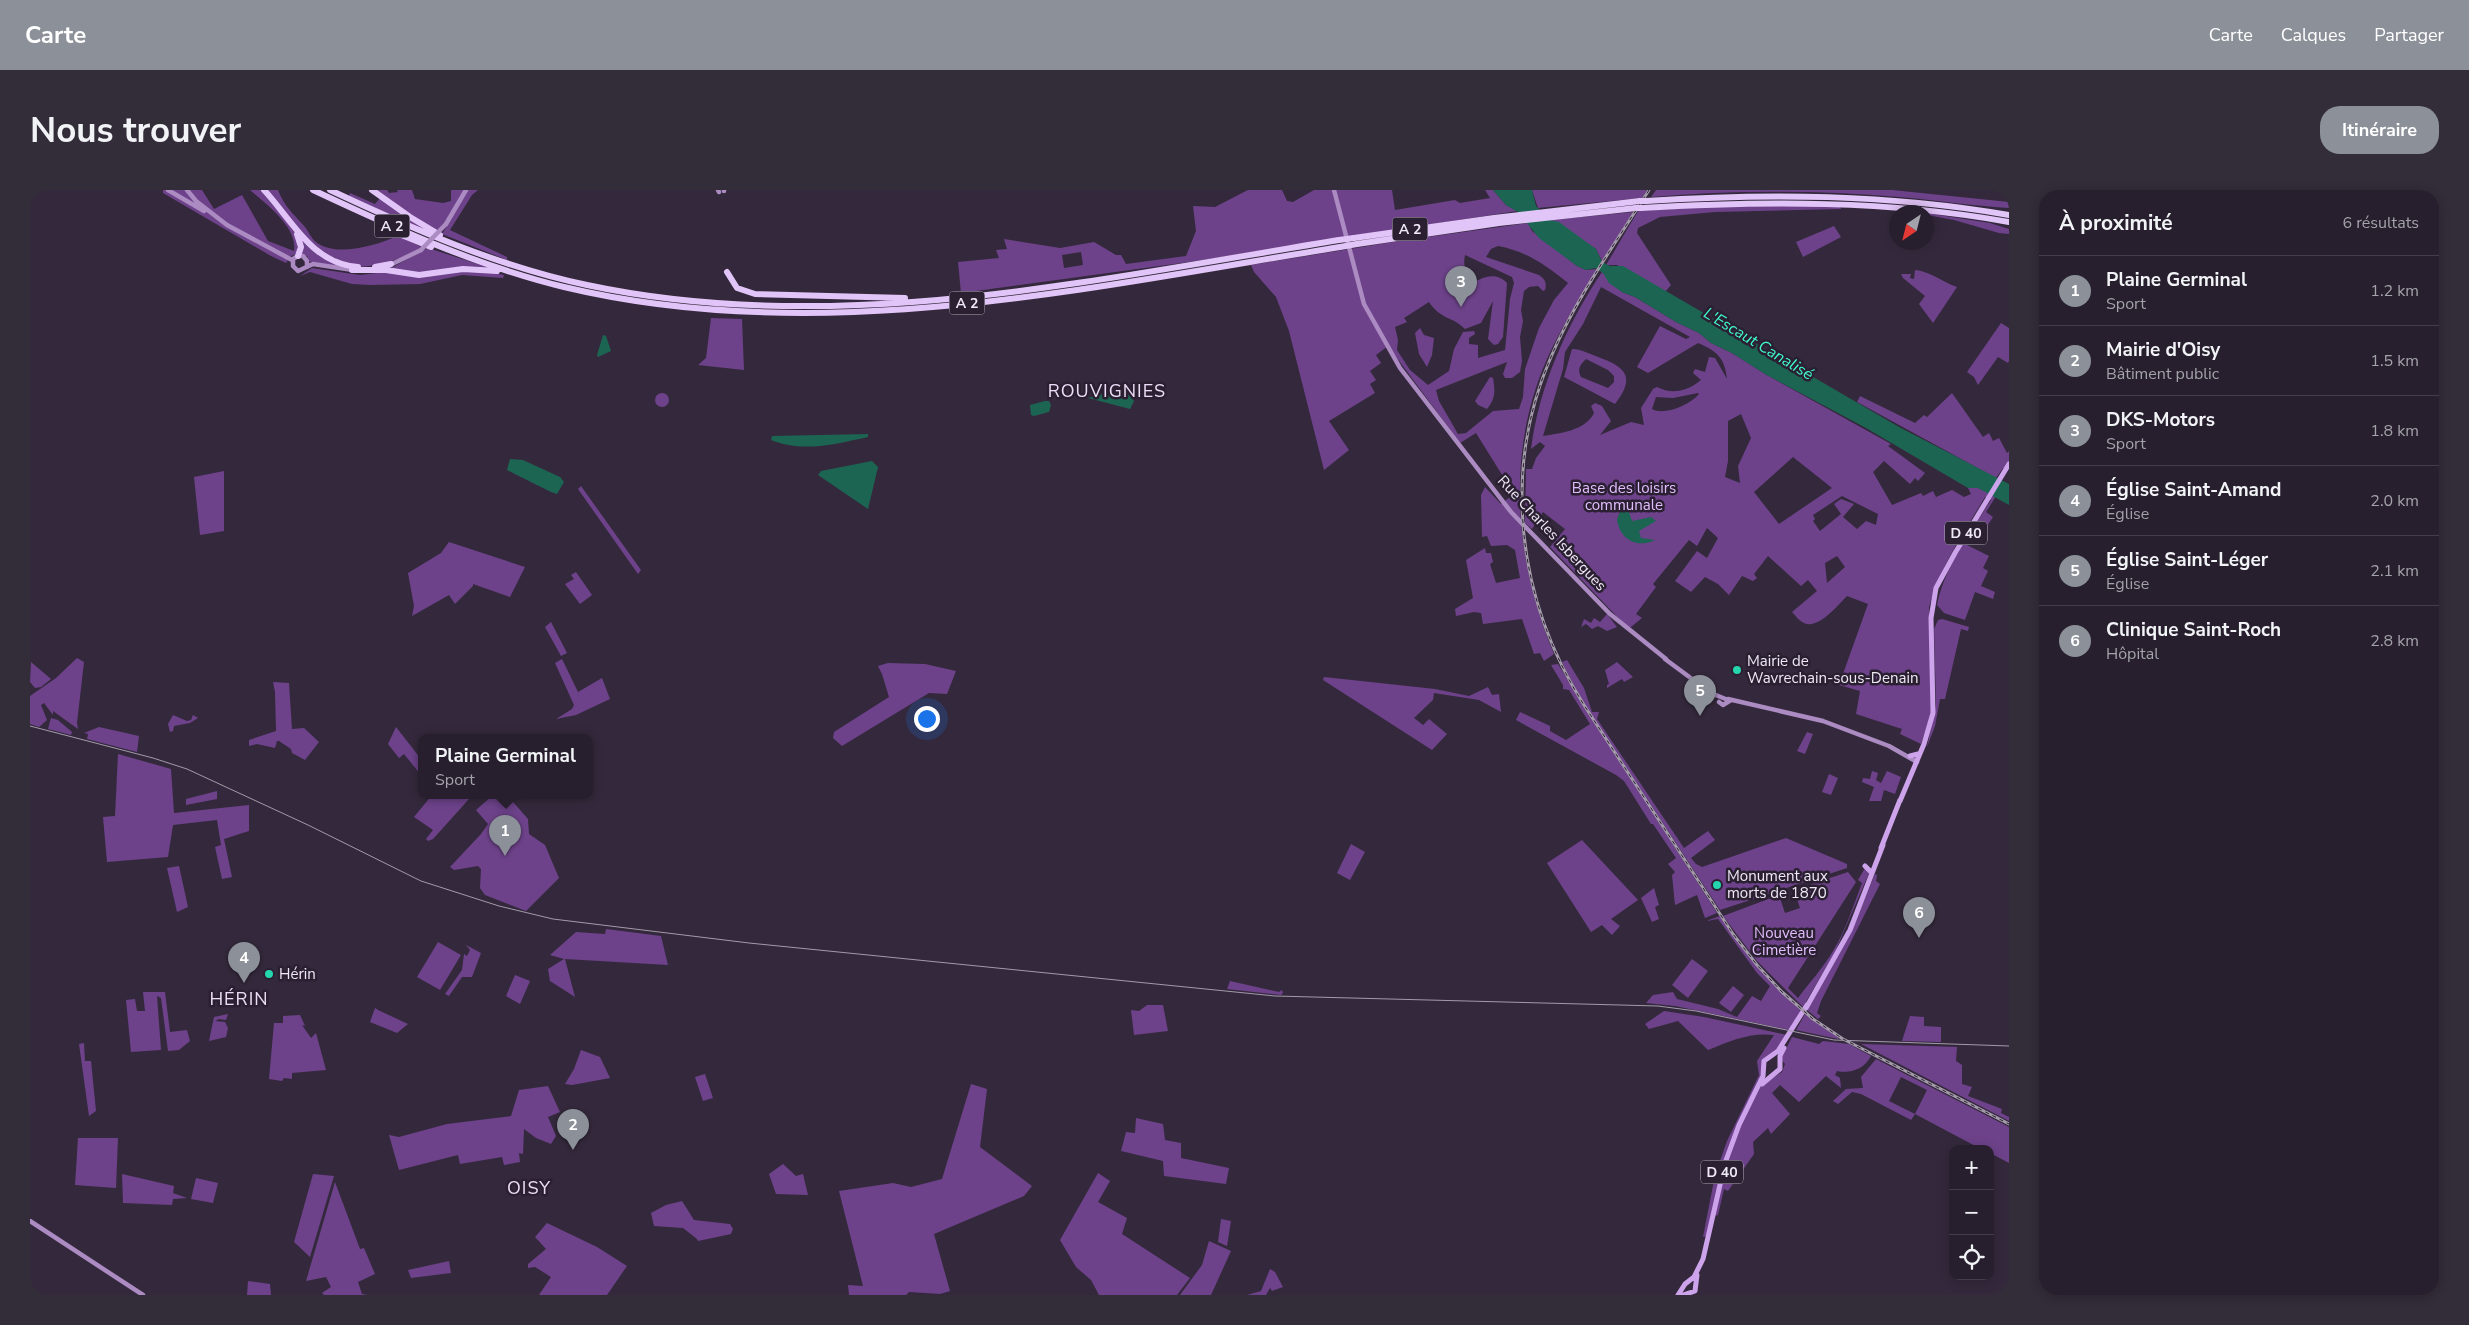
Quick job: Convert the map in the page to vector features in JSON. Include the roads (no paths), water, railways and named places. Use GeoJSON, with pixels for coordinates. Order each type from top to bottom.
{"type":"FeatureCollection","features":[{"type":"Feature","properties":{"kind":"highway"},"geometry":{"type":"LineString","coordinates":[[264,190],[311,247],[330,260],[355,267],[391,264]]}},
{"type":"Feature","properties":{"kind":"highway","name":"A 2"},"geometry":{"type":"LineString","coordinates":[[313,190],[473,259],[540,281],[615,297],[686,307],[762,312],[858,311],[952,304],[1042,294],[1355,241],[1496,220],[1641,204],[1804,195],[1876,198],[2009,215]]}},
{"type":"Feature","properties":{"kind":"highway","name":"A 2"},"geometry":{"type":"LineString","coordinates":[[330,190],[471,251],[579,283],[681,299],[750,304],[809,305],[939,298],[1084,281],[1340,244]]}},
{"type":"Feature","properties":{"kind":"highway"},"geometry":{"type":"LineString","coordinates":[[372,190],[412,219],[471,251]]}},
{"type":"Feature","properties":{"kind":"highway"},"geometry":{"type":"LineString","coordinates":[[1944,208],[2009,210]]}},
{"type":"Feature","properties":{"kind":"highway"},"geometry":{"type":"LineString","coordinates":[[1944,208],[2009,227]]}},
{"type":"Feature","properties":{"kind":"highway","name":"A 2"},"geometry":{"type":"LineString","coordinates":[[1944,208],[2009,222]]}},
{"type":"Feature","properties":{"kind":"highway"},"geometry":{"type":"LineString","coordinates":[[285,216],[300,242],[300,251],[295,258]]}},
{"type":"Feature","properties":{"kind":"highway"},"geometry":{"type":"LineString","coordinates":[[399,234],[430,247],[473,259]]}},
{"type":"Feature","properties":{"kind":"highway"},"geometry":{"type":"LineString","coordinates":[[352,270],[386,270],[419,275],[473,268],[540,281]]}},
{"type":"Feature","properties":{"kind":"highway"},"geometry":{"type":"LineString","coordinates":[[727,272],[737,288],[755,294],[939,298]]}},
{"type":"Feature","properties":{"kind":"main road"},"geometry":{"type":"LineString","coordinates":[[168,190],[227,225],[295,258],[306,258],[306,267]]}},
{"type":"Feature","properties":{"kind":"main road"},"geometry":{"type":"LineString","coordinates":[[187,190],[194,199],[227,225]]}},
{"type":"Feature","properties":{"kind":"main road"},"geometry":{"type":"LineString","coordinates":[[295,258],[292,265],[296,270],[302,270],[313,264],[352,270],[372,270],[391,264],[421,250],[446,224],[466,190]]}},
{"type":"Feature","properties":{"kind":"main road","name":"Rue Charles Isbergues"},"geometry":{"type":"LineString","coordinates":[[1334,190],[1365,306],[1400,368],[1512,514],[1610,614],[1711,693],[1726,700],[1796,713],[1876,741],[1910,756],[1916,761]]}},
{"type":"Feature","properties":{"kind":"main road","name":"D 40"},"geometry":{"type":"LineString","coordinates":[[1780,1059],[1781,1052],[1855,920],[1930,726],[1934,705],[1932,638],[1934,599],[1939,581],[2009,464]]}},
{"type":"Feature","properties":{"kind":"main road","name":"D 40"},"geometry":{"type":"LineString","coordinates":[[1916,761],[1930,726]]}},
{"type":"Feature","properties":{"kind":"main road"},"geometry":{"type":"LineString","coordinates":[[1910,756],[1918,754]]}},
{"type":"Feature","properties":{"kind":"main road","name":"D 40"},"geometry":{"type":"LineString","coordinates":[[1836,954],[1883,845]]}},
{"type":"Feature","properties":{"kind":"main road"},"geometry":{"type":"LineString","coordinates":[[1879,858],[1882,864]]}},
{"type":"Feature","properties":{"kind":"main road"},"geometry":{"type":"LineString","coordinates":[[1865,866],[1871,872]]}},
{"type":"Feature","properties":{"kind":"main road","name":"D 40"},"geometry":{"type":"LineString","coordinates":[[1773,1056],[1780,1049],[1807,1005]]}},
{"type":"Feature","properties":{"kind":"main road"},"geometry":{"type":"LineString","coordinates":[[1773,1056],[1780,1059],[1780,1069],[1773,1073],[1764,1068],[1765,1058],[1773,1056]]}},
{"type":"Feature","properties":{"kind":"main road","name":"D 40"},"geometry":{"type":"LineString","coordinates":[[1684,1287],[1686,1294],[1694,1292],[1724,1163],[1764,1068]]}},
{"type":"Feature","properties":{"kind":"main road","name":"D 40"},"geometry":{"type":"LineString","coordinates":[[1755,1093],[1773,1073]]}},
{"type":"Feature","properties":{"kind":"main road"},"geometry":{"type":"LineString","coordinates":[[30,1222],[143,1295]]}},
{"type":"Feature","properties":{"kind":"main road","name":"D 40"},"geometry":{"type":"LineString","coordinates":[[1678,1295],[1694,1277],[1700,1265]]}},
{"type":"Feature","properties":{"kind":"main road"},"geometry":{"type":"LineString","coordinates":[[1689,1282],[1695,1285]]}},
{"type":"Feature","properties":{"kind":"tram line"},"geometry":{"type":"LineString","coordinates":[[30,726],[153,758],[187,769],[308,825],[421,881],[499,906],[553,919],[749,943],[1275,996],[1658,1006],[1696,1011],[1834,1040],[2009,1046]]}},
{"type":"Feature","properties":{"kind":"railway"},"geometry":{"type":"LineString","coordinates":[[1649,190],[1572,314],[1551,357],[1535,401],[1526,445],[1522,490],[1524,535],[1531,580],[1544,623],[1562,665],[1584,705],[1733,934],[1757,965],[1782,992],[1813,1019],[1843,1039],[2009,1124]]}},
{"type":"Feature","properties":{"kind":"place","name":"DKS-Motors"},"geometry":{"type":"Point","coordinates":[1461,307]}},
{"type":"Feature","properties":{"kind":"place","name":"Mairie de Wavrechain-sous-Denain"},"geometry":{"type":"Point","coordinates":[1737,670]}},
{"type":"Feature","properties":{"kind":"place","name":"Église Saint-Léger"},"geometry":{"type":"Point","coordinates":[1700,716]}},
{"type":"Feature","properties":{"kind":"place","name":"Plaine Germinal"},"geometry":{"type":"Point","coordinates":[505,856]}},
{"type":"Feature","properties":{"kind":"place","name":"Monument aux morts de 1870"},"geometry":{"type":"Point","coordinates":[1717,885]}},
{"type":"Feature","properties":{"kind":"place","name":"Clinique Saint-Roch"},"geometry":{"type":"Point","coordinates":[1919,938]}},
{"type":"Feature","properties":{"kind":"place","name":"Hérin"},"geometry":{"type":"Point","coordinates":[269,974]}},
{"type":"Feature","properties":{"kind":"place","name":"Église Saint-Amand"},"geometry":{"type":"Point","coordinates":[244,983]}},
{"type":"Feature","properties":{"kind":"place","name":"Mairie d'Oisy"},"geometry":{"type":"Point","coordinates":[573,1150]}},
{"type":"Feature","properties":{"kind":"district","name":"ROUVIGNIES"},"geometry":{"type":"Point","coordinates":[1107,391]}},
{"type":"Feature","properties":{"kind":"district","name":"HÉRIN"},"geometry":{"type":"Point","coordinates":[239,999]}},
{"type":"Feature","properties":{"kind":"district","name":"OISY"},"geometry":{"type":"Point","coordinates":[529,1188]}},
{"type":"Feature","properties":{"kind":"water label","name":"L'Escaut Canalisé"},"geometry":{"type":"Point","coordinates":[1759,343]}},
{"type":"Feature","properties":{"kind":"park label","name":"Base des loisirs communale"},"geometry":{"type":"Point","coordinates":[1624,496]}},
{"type":"Feature","properties":{"kind":"park label","name":"Nouveau Cimetière"},"geometry":{"type":"Point","coordinates":[1784,942]}}]}
